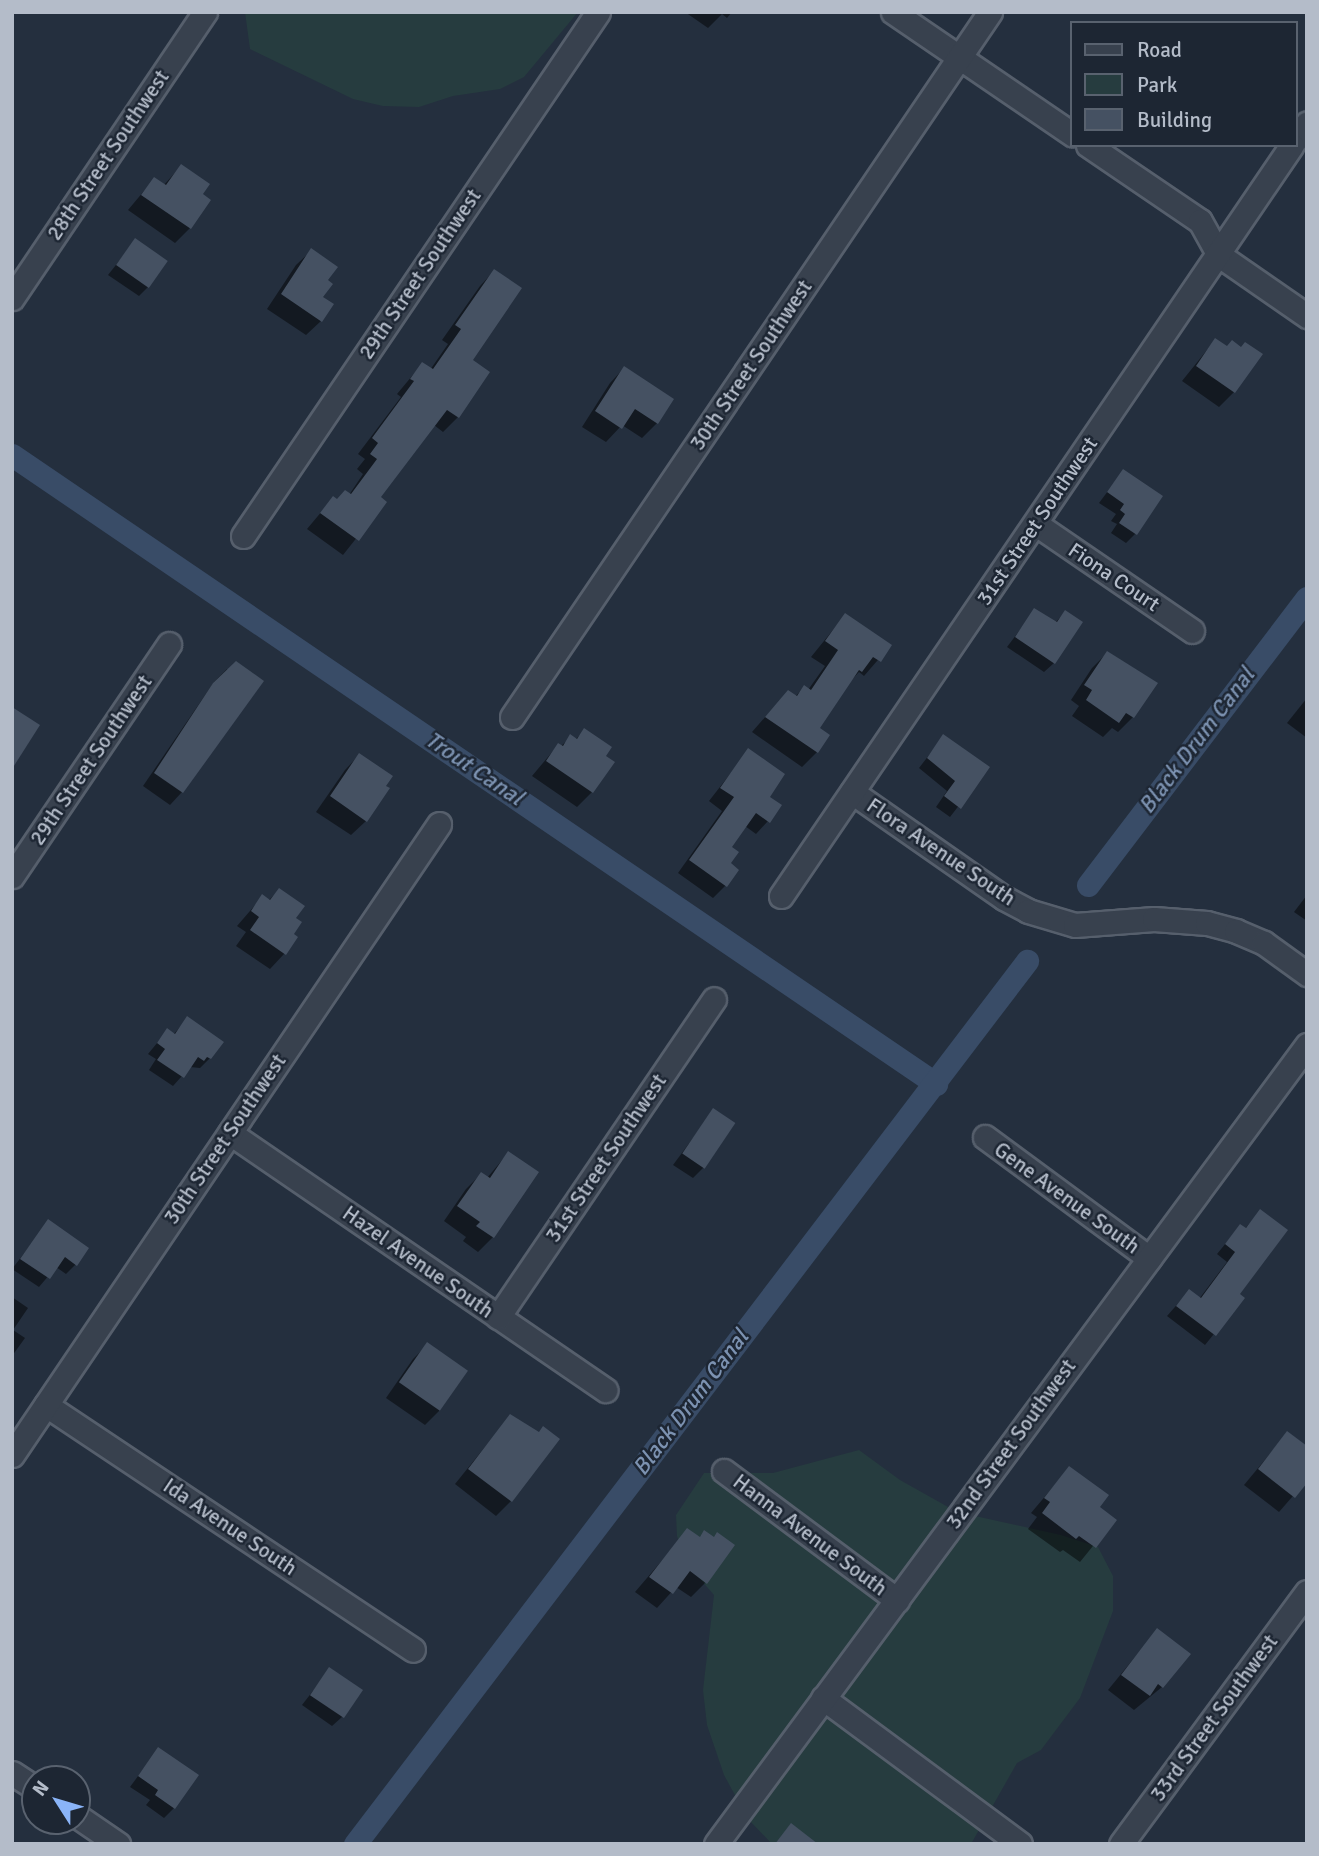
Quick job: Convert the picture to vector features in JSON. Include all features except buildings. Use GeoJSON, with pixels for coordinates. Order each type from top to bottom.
{"type":"FeatureCollection","features":[{"type":"Feature","properties":{"kind":"street","name":"28th Street Southwest"},"geometry":{"type":"LineString","coordinates":[[12,298],[205,12]]}},
{"type":"Feature","properties":{"kind":"street","name":"29th Street Southwest"},"geometry":{"type":"LineString","coordinates":[[243,536],[598,12]]}},
{"type":"Feature","properties":{"kind":"street"},"geometry":{"type":"LineString","coordinates":[[893,12],[1070,133]]}},
{"type":"Feature","properties":{"kind":"street","name":"30th Street Southwest"},"geometry":{"type":"LineString","coordinates":[[512,717],[989,12]]}},
{"type":"Feature","properties":{"kind":"street"},"geometry":{"type":"LineString","coordinates":[[1091,147],[1200,221],[1219,255],[1307,316]]}},
{"type":"Feature","properties":{"kind":"street","name":"31st Street Southwest"},"geometry":{"type":"LineString","coordinates":[[781,896],[1291,147]]}},
{"type":"Feature","properties":{"kind":"street","name":"Fiona Court"},"geometry":{"type":"LineString","coordinates":[[1036,524],[1192,631]]}},
{"type":"Feature","properties":{"kind":"street","name":"29th Street Southwest"},"geometry":{"type":"LineString","coordinates":[[12,876],[169,644]]}},
{"type":"Feature","properties":{"kind":"street","name":"Flora Avenue South"},"geometry":{"type":"LineString","coordinates":[[852,792],[1028,911],[1075,925],[1154,919],[1207,923],[1237,931],[1264,943],[1307,974]]}},
{"type":"Feature","properties":{"kind":"street","name":"30th Street Southwest"},"geometry":{"type":"LineString","coordinates":[[12,1455],[439,824]]}},
{"type":"Feature","properties":{"kind":"street","name":"31st Street Southwest"},"geometry":{"type":"LineString","coordinates":[[498,1317],[714,999]]}},
{"type":"Feature","properties":{"kind":"street","name":"32nd Street Southwest"},"geometry":{"type":"LineString","coordinates":[[716,1844],[1307,1045]]}},
{"type":"Feature","properties":{"kind":"street","name":"Hazel Avenue South"},"geometry":{"type":"LineString","coordinates":[[230,1133],[606,1390]]}},
{"type":"Feature","properties":{"kind":"street","name":"Gene Avenue South"},"geometry":{"type":"LineString","coordinates":[[985,1137],[1149,1258]]}},
{"type":"Feature","properties":{"kind":"street","name":"Ida Avenue South"},"geometry":{"type":"LineString","coordinates":[[46,1405],[413,1650]]}},
{"type":"Feature","properties":{"kind":"street","name":"Hanna Avenue South"},"geometry":{"type":"LineString","coordinates":[[724,1471],[897,1600]]}},
{"type":"Feature","properties":{"kind":"street","name":"33rd Street Southwest"},"geometry":{"type":"LineString","coordinates":[[1121,1844],[1307,1592]]}},
{"type":"Feature","properties":{"kind":"street"},"geometry":{"type":"LineString","coordinates":[[823,1698],[1020,1844]]}},
{"type":"Feature","properties":{"kind":"street"},"geometry":{"type":"LineString","coordinates":[[91,1826],[118,1844]]}},
{"type":"Feature","properties":{"kind":"green space"},"geometry":{"type":"Polygon","coordinates":[[[245,12],[578,12],[524,77],[500,89],[453,96],[419,107],[383,106],[353,99],[250,49],[245,12]]]}},
{"type":"Feature","properties":{"kind":"green space"},"geometry":{"type":"Polygon","coordinates":[[[859,1450],[900,1480],[957,1512],[1061,1535],[1098,1547],[1113,1576],[1113,1611],[1080,1698],[1041,1750],[1017,1763],[971,1844],[772,1844],[748,1819],[724,1775],[707,1725],[703,1690],[714,1595],[686,1563],[677,1536],[676,1515],[704,1473],[773,1473],[859,1450]]]}},
{"type":"Feature","properties":{"kind":"waterway","name":"Trout Canal"},"geometry":{"type":"LineString","coordinates":[[12,455],[936,1084]]}},
{"type":"Feature","properties":{"kind":"waterway","name":"Black Drum Canal"},"geometry":{"type":"LineString","coordinates":[[1088,885],[1307,598]]}},
{"type":"Feature","properties":{"kind":"waterway","name":"Black Drum Canal"},"geometry":{"type":"LineString","coordinates":[[355,1844],[1027,961]]}}]}
